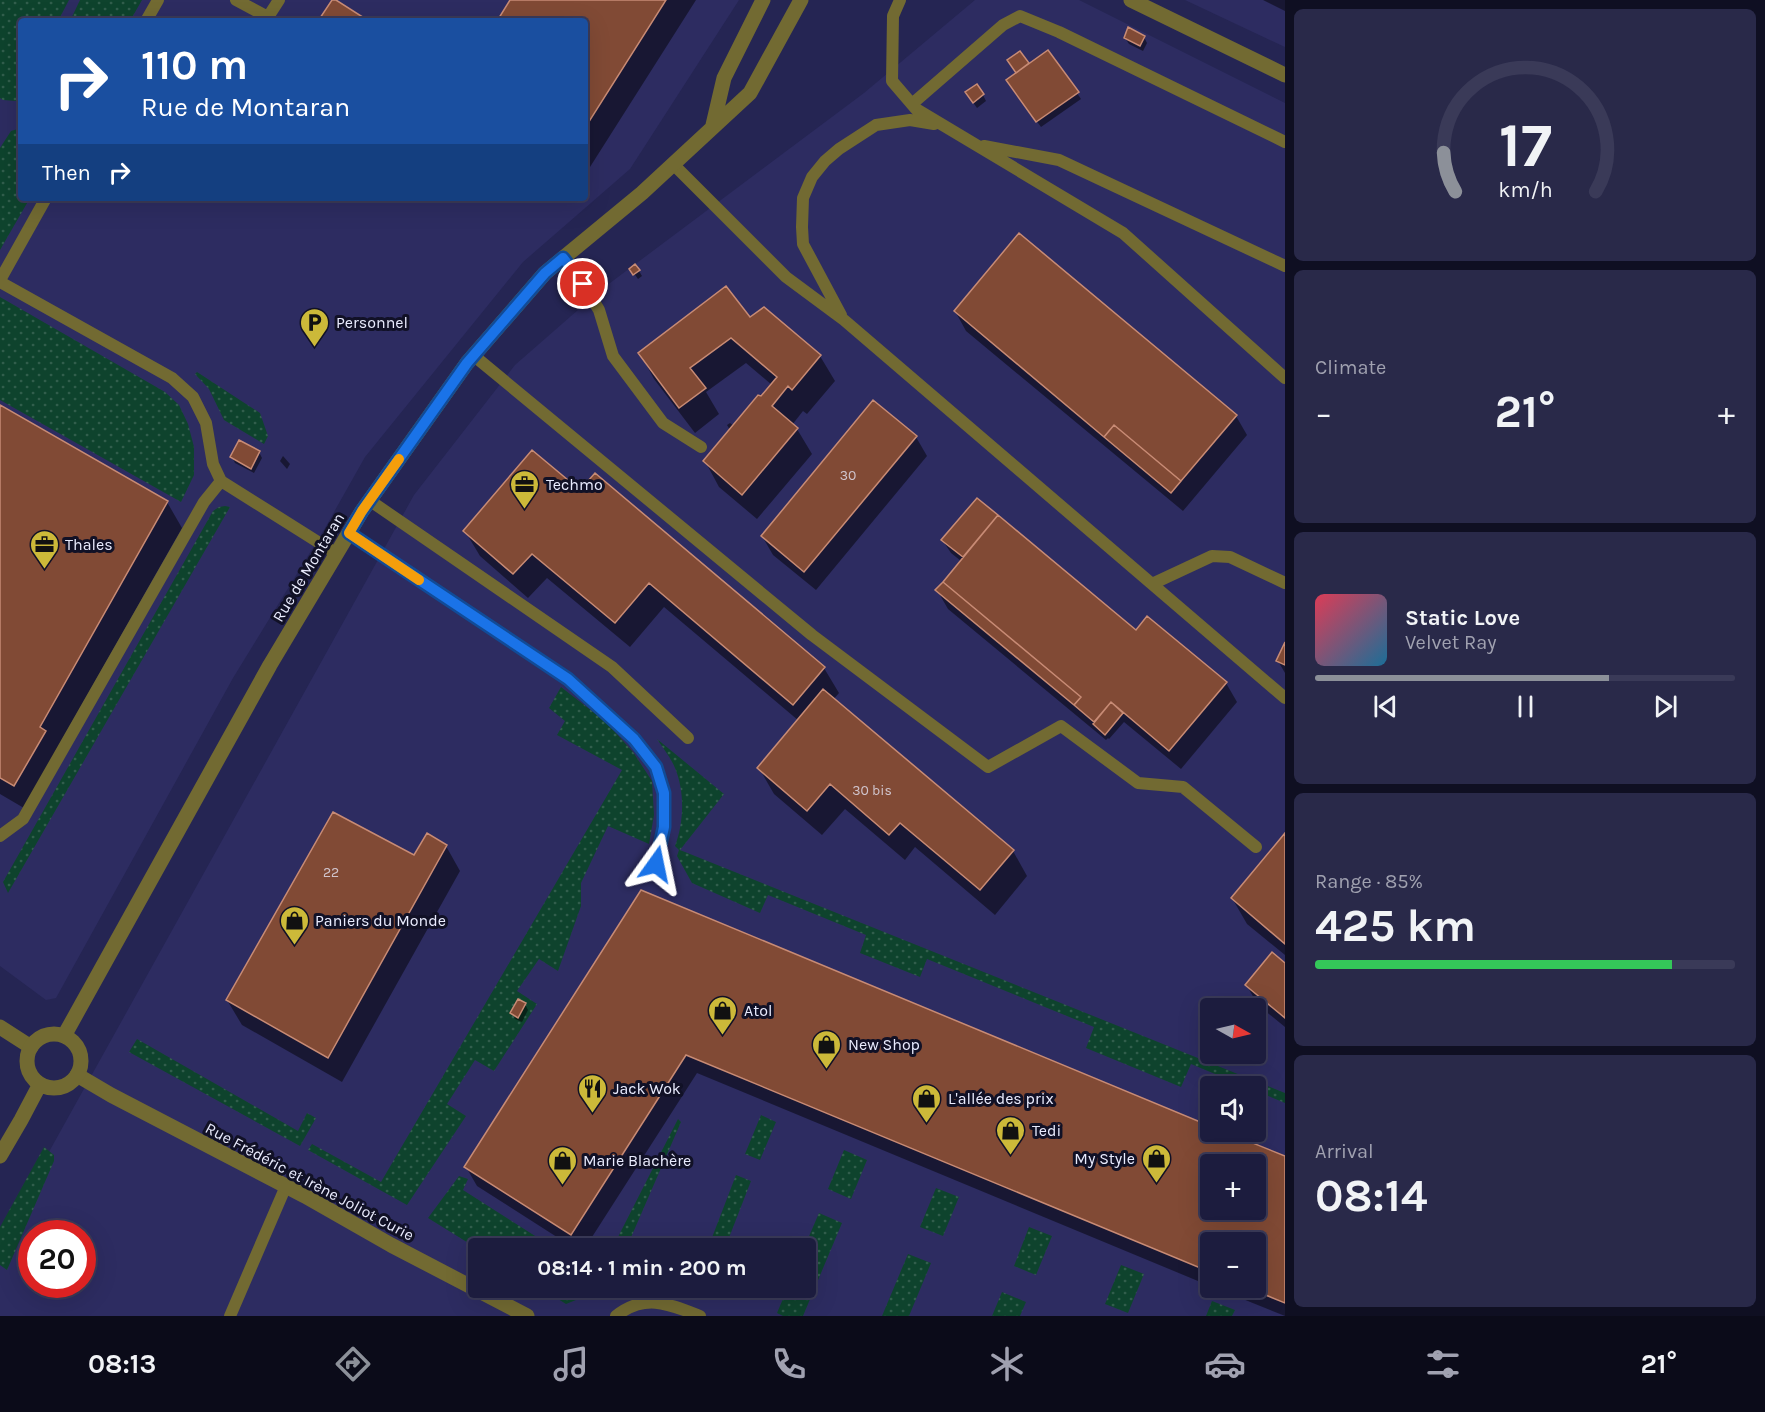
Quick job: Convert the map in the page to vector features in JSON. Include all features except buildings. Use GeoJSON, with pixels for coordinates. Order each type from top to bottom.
{"type":"FeatureCollection","features":[{"type":"Feature","properties":{"kind":"street"},"geometry":{"type":"LineString","coordinates":[[713,125],[724,78],[763,0]]}},
{"type":"Feature","properties":{"kind":"street","name":"Rue de Montaran"},"geometry":{"type":"LineString","coordinates":[[64,1036],[270,665],[369,500],[474,355],[545,273],[642,193],[750,93],[801,0]]}},
{"type":"Feature","properties":{"kind":"street"},"geometry":{"type":"LineString","coordinates":[[1131,0],[1285,75]]}},
{"type":"Feature","properties":{"kind":"street"},"geometry":{"type":"LineString","coordinates":[[0,1027],[31,1047]]}},
{"type":"Feature","properties":{"kind":"street"},"geometry":{"type":"LineString","coordinates":[[64,1036],[72,1041],[80,1057],[77,1075],[64,1086],[56,1088],[39,1084],[29,1071],[27,1063],[31,1047],[42,1037],[64,1036]]}},
{"type":"Feature","properties":{"kind":"street","name":"Rue Frédéric et Irène Joliot Curie"},"geometry":{"type":"LineString","coordinates":[[77,1075],[527,1316]]}},
{"type":"Feature","properties":{"kind":"street"},"geometry":{"type":"LineString","coordinates":[[0,1156],[39,1084]]}},
{"type":"Feature","properties":{"kind":"lane"},"geometry":{"type":"LineString","coordinates":[[148,18],[158,0]]}},
{"type":"Feature","properties":{"kind":"lane"},"geometry":{"type":"LineString","coordinates":[[236,0],[268,17],[279,0]]}},
{"type":"Feature","properties":{"kind":"lane"},"geometry":{"type":"LineString","coordinates":[[900,0],[893,16],[892,81],[916,109],[1123,233],[1285,378]]}},
{"type":"Feature","properties":{"kind":"lane"},"geometry":{"type":"LineString","coordinates":[[912,104],[1003,25],[1020,16],[1059,32],[1285,142]]}},
{"type":"Feature","properties":{"kind":"lane"},"geometry":{"type":"LineString","coordinates":[[844,320],[803,244],[803,198],[812,177],[839,149],[876,125],[910,120],[941,124]]}},
{"type":"Feature","properties":{"kind":"lane"},"geometry":{"type":"LineString","coordinates":[[975,144],[1059,160],[1285,266]]}},
{"type":"Feature","properties":{"kind":"lane"},"geometry":{"type":"LineString","coordinates":[[673,164],[786,277],[844,320],[1285,698]]}},
{"type":"Feature","properties":{"kind":"lane"},"geometry":{"type":"LineString","coordinates":[[44,201],[0,281],[172,378],[193,397],[206,423],[213,464],[221,481],[337,554]]}},
{"type":"Feature","properties":{"kind":"lane"},"geometry":{"type":"LineString","coordinates":[[563,258],[599,310],[613,356],[663,423],[701,447]]}},
{"type":"Feature","properties":{"kind":"lane"},"geometry":{"type":"LineString","coordinates":[[474,355],[812,634],[988,767],[1061,726],[1138,783],[1183,787],[1256,847]]}},
{"type":"Feature","properties":{"kind":"lane"},"geometry":{"type":"LineString","coordinates":[[0,836],[23,819],[204,502],[221,481]]}},
{"type":"Feature","properties":{"kind":"lane"},"geometry":{"type":"LineString","coordinates":[[369,500],[612,668],[688,738]]}},
{"type":"Feature","properties":{"kind":"lane"},"geometry":{"type":"LineString","coordinates":[[349,533],[568,679],[634,739],[656,767],[664,793],[664,827],[656,864]]}},
{"type":"Feature","properties":{"kind":"lane"},"geometry":{"type":"LineString","coordinates":[[1152,584],[1212,556],[1230,557],[1285,583]]}},
{"type":"Feature","properties":{"kind":"lane"},"geometry":{"type":"LineString","coordinates":[[230,1316],[286,1186]]}},
{"type":"Feature","properties":{"kind":"lane"},"geometry":{"type":"LineString","coordinates":[[616,1316],[626,1308],[641,1302],[668,1303],[700,1316]]}},
{"type":"Feature","properties":{"kind":"shaded area"},"geometry":{"type":"Polygon","coordinates":[[[0,0],[739,0],[630,169],[523,262],[365,457],[325,528],[233,678],[56,998],[46,1000],[0,966],[0,0]]]}},
{"type":"Feature","properties":{"kind":"shaded area"},"geometry":{"type":"Polygon","coordinates":[[[975,0],[1079,0],[1285,103],[1285,1316],[0,1316],[0,1240],[414,495],[515,365],[602,289],[864,93],[975,0]]]}},
{"type":"Feature","properties":{"kind":"shaded area"},"geometry":{"type":"Polygon","coordinates":[[[1185,0],[1285,0],[1285,47],[1185,0]]]}},
{"type":"Feature","properties":{"kind":"green space"},"geometry":{"type":"Polygon","coordinates":[[[0,0],[69,0],[60,18],[18,18],[18,97],[16,101],[0,98],[0,0]]]}},
{"type":"Feature","properties":{"kind":"green space"},"geometry":{"type":"Polygon","coordinates":[[[80,0],[142,0],[132,18],[71,18],[80,0]]]}},
{"type":"Feature","properties":{"kind":"green space"},"geometry":{"type":"Polygon","coordinates":[[[18,129],[18,201],[28,201],[0,250],[0,148],[11,131],[18,129]]]}},
{"type":"Feature","properties":{"kind":"green space"},"geometry":{"type":"Polygon","coordinates":[[[0,297],[165,392],[179,405],[188,424],[194,447],[194,475],[181,502],[0,400],[0,297]]]}},
{"type":"Feature","properties":{"kind":"green space"},"geometry":{"type":"Polygon","coordinates":[[[197,372],[260,413],[268,436],[264,444],[224,420],[209,389],[195,374],[197,372]]]}},
{"type":"Feature","properties":{"kind":"green space"},"geometry":{"type":"Polygon","coordinates":[[[225,506],[230,507],[8,893],[3,882],[213,511],[225,506]]]}},
{"type":"Feature","properties":{"kind":"green space"},"geometry":{"type":"Polygon","coordinates":[[[561,687],[606,722],[633,752],[652,781],[654,815],[649,844],[608,826],[581,883],[581,906],[558,971],[539,959],[517,991],[537,1004],[494,1071],[475,1060],[447,1104],[466,1116],[407,1205],[308,1150],[312,1144],[381,1182],[622,770],[557,735],[565,721],[549,708],[561,687]]]}},
{"type":"Feature","properties":{"kind":"green space"},"geometry":{"type":"Polygon","coordinates":[[[657,739],[724,794],[680,850],[1200,1059],[1200,1064],[1213,1064],[1243,1076],[1220,1076],[1191,1064],[1181,1087],[1086,1048],[1094,1027],[927,959],[920,977],[860,953],[866,935],[768,895],[760,913],[692,883],[677,856],[679,850],[675,846],[680,827],[682,797],[678,777],[657,739]]]}},
{"type":"Feature","properties":{"kind":"green space"},"geometry":{"type":"Polygon","coordinates":[[[137,1039],[298,1131],[307,1113],[316,1118],[300,1146],[129,1052],[137,1039]]]}},
{"type":"Feature","properties":{"kind":"green space"},"geometry":{"type":"Polygon","coordinates":[[[1266,1085],[1285,1093],[1285,1103],[1266,1095],[1266,1085]]]}},
{"type":"Feature","properties":{"kind":"green space"},"geometry":{"type":"Polygon","coordinates":[[[761,1115],[776,1122],[760,1160],[745,1154],[761,1115]]]}},
{"type":"Feature","properties":{"kind":"green space"},"geometry":{"type":"Polygon","coordinates":[[[678,1119],[681,1122],[631,1238],[618,1237],[678,1119]]]}},
{"type":"Feature","properties":{"kind":"green space"},"geometry":{"type":"Polygon","coordinates":[[[44,1147],[54,1155],[54,1161],[29,1220],[18,1220],[18,1244],[7,1270],[0,1265],[0,1227],[44,1147]]]}},
{"type":"Feature","properties":{"kind":"green space"},"geometry":{"type":"Polygon","coordinates":[[[844,1150],[867,1160],[851,1199],[828,1189],[844,1150]]]}},
{"type":"Feature","properties":{"kind":"green space"},"geometry":{"type":"Polygon","coordinates":[[[736,1175],[751,1181],[729,1238],[712,1238],[736,1175]]]}},
{"type":"Feature","properties":{"kind":"green space"},"geometry":{"type":"Polygon","coordinates":[[[459,1176],[468,1179],[463,1190],[538,1238],[468,1238],[468,1243],[428,1218],[459,1176]]]}},
{"type":"Feature","properties":{"kind":"green space"},"geometry":{"type":"Polygon","coordinates":[[[936,1188],[959,1197],[943,1236],[920,1227],[936,1188]]]}},
{"type":"Feature","properties":{"kind":"green space"},"geometry":{"type":"Polygon","coordinates":[[[819,1213],[842,1223],[816,1285],[816,1238],[808,1238],[819,1213]]]}},
{"type":"Feature","properties":{"kind":"green space"},"geometry":{"type":"Polygon","coordinates":[[[1029,1227],[1052,1236],[1036,1275],[1014,1266],[1029,1227]]]}},
{"type":"Feature","properties":{"kind":"green space"},"geometry":{"type":"Polygon","coordinates":[[[908,1254],[931,1263],[909,1316],[882,1316],[908,1254]]]}},
{"type":"Feature","properties":{"kind":"green space"},"geometry":{"type":"Polygon","coordinates":[[[1121,1265],[1144,1274],[1128,1313],[1105,1304],[1121,1265]]]}},
{"type":"Feature","properties":{"kind":"green space"},"geometry":{"type":"Polygon","coordinates":[[[1002,1292],[1026,1302],[1020,1316],[992,1316],[1002,1292]]]}},
{"type":"Feature","properties":{"kind":"green space"},"geometry":{"type":"Polygon","coordinates":[[[556,1298],[607,1298],[604,1300],[576,1300],[566,1304],[556,1298]]]}},
{"type":"Feature","properties":{"kind":"green space"},"geometry":{"type":"Polygon","coordinates":[[[783,1298],[811,1298],[803,1316],[783,1316],[777,1313],[783,1298]]]}},
{"type":"Feature","properties":{"kind":"green space"},"geometry":{"type":"Polygon","coordinates":[[[1212,1301],[1235,1310],[1232,1316],[1206,1316],[1212,1301]]]}},
{"type":"Feature","properties":{"kind":"slow traffic"},"geometry":{"type":"LineString","coordinates":[[399,459],[349,533],[419,580]]}},
{"type":"Feature","properties":{"kind":"place","name":"Personnel"},"geometry":{"type":"Point","coordinates":[315,348]}},
{"type":"Feature","properties":{"kind":"place","name":"Techmo"},"geometry":{"type":"Point","coordinates":[525,510]}},
{"type":"Feature","properties":{"kind":"place","name":"Thales"},"geometry":{"type":"Point","coordinates":[44,570]}},
{"type":"Feature","properties":{"kind":"place","name":"Paniers du Monde"},"geometry":{"type":"Point","coordinates":[294,946]}},
{"type":"Feature","properties":{"kind":"place","name":"Atol"},"geometry":{"type":"Point","coordinates":[723,1036]}},
{"type":"Feature","properties":{"kind":"place","name":"New Shop"},"geometry":{"type":"Point","coordinates":[827,1070]}},
{"type":"Feature","properties":{"kind":"place","name":"Jack Wok"},"geometry":{"type":"Point","coordinates":[592,1114]}},
{"type":"Feature","properties":{"kind":"place","name":"L'allée des prix"},"geometry":{"type":"Point","coordinates":[927,1124]}},
{"type":"Feature","properties":{"kind":"place","name":"Tedi"},"geometry":{"type":"Point","coordinates":[1011,1156]}},
{"type":"Feature","properties":{"kind":"place","name":"My Style"},"geometry":{"type":"Point","coordinates":[1156,1184]}},
{"type":"Feature","properties":{"kind":"place","name":"Marie Blachère"},"geometry":{"type":"Point","coordinates":[562,1186]}},
{"type":"Feature","properties":{"kind":"route"},"geometry":{"type":"LineString","coordinates":[[583,284],[563,258],[545,273],[467,363],[362,511],[349,533],[568,679],[634,739],[656,767],[664,793],[664,827],[656,864]]}}]}
